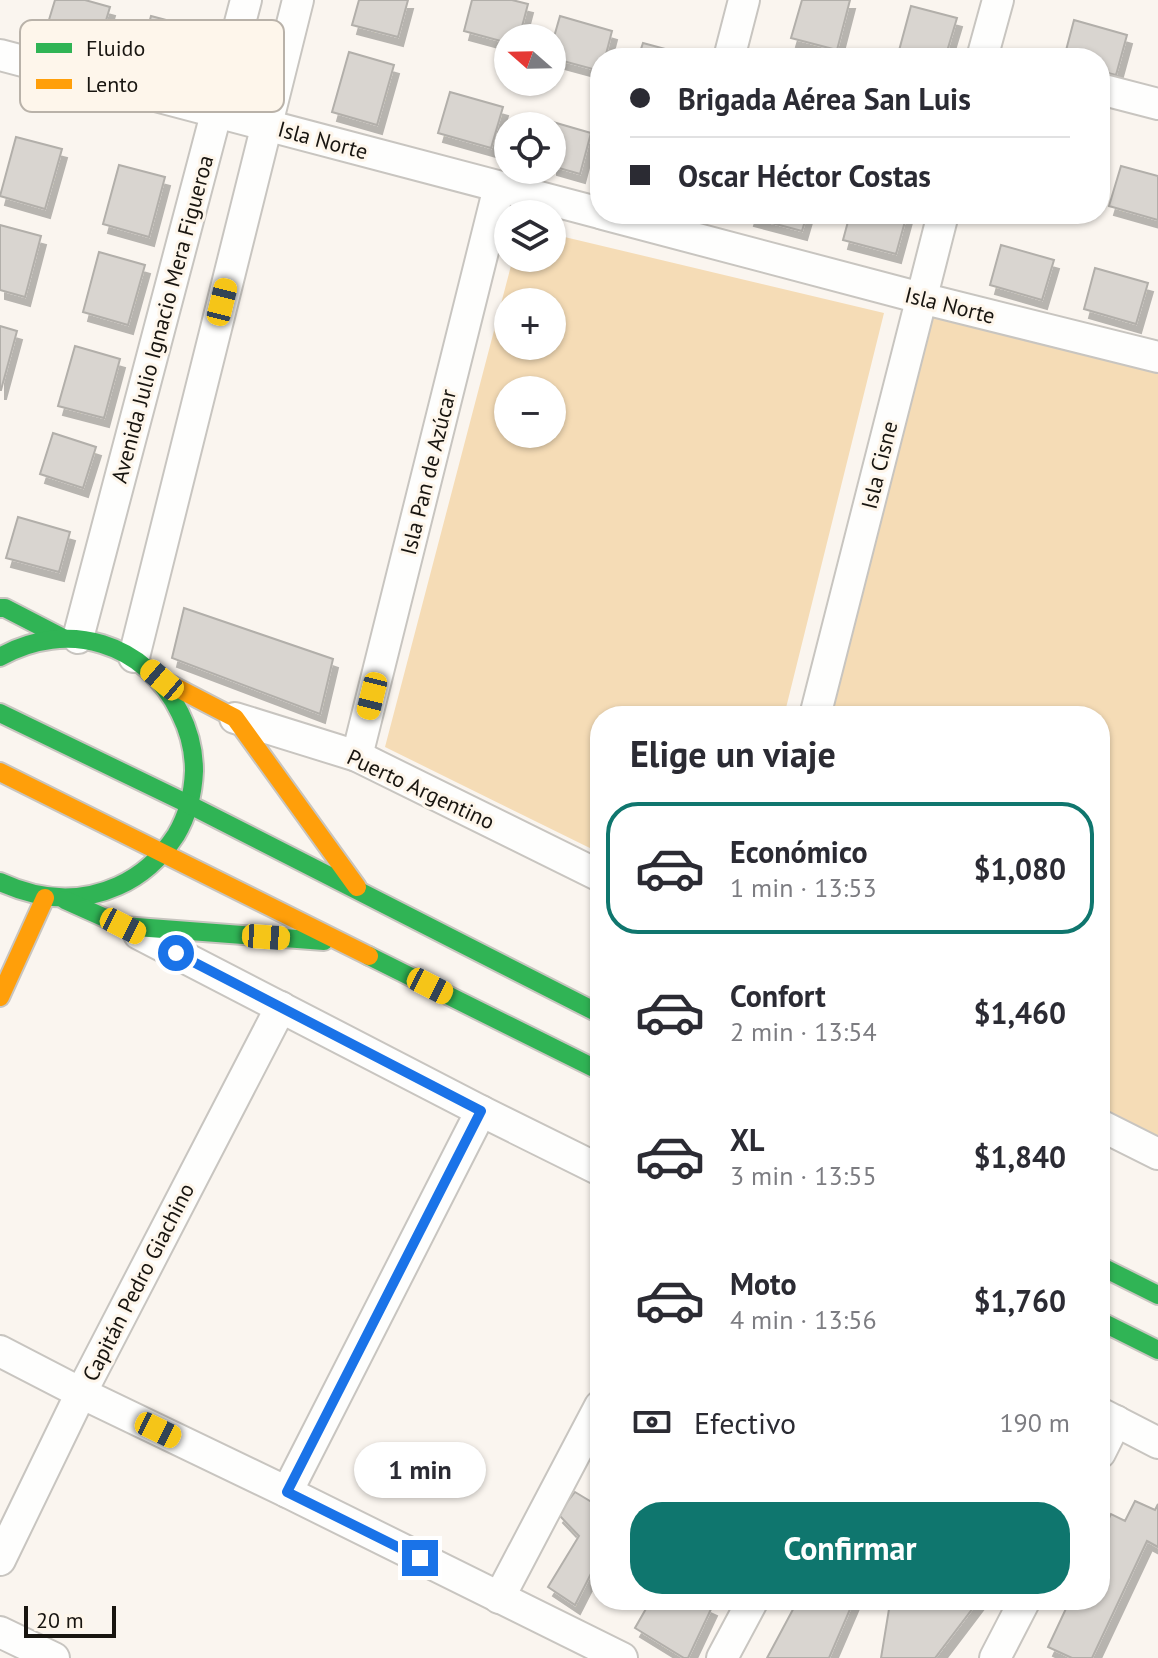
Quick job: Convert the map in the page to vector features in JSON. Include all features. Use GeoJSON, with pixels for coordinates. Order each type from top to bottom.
{"type":"FeatureCollection","features":[{"type":"Feature","properties":{"kind":"main road"},"geometry":{"type":"LineString","coordinates":[[2,607],[71,638],[107,644],[134,657],[162,680],[235,718],[363,895]]}},
{"type":"Feature","properties":{"kind":"main road"},"geometry":{"type":"LineString","coordinates":[[0,657],[23,645],[71,638]]}},
{"type":"Feature","properties":{"kind":"main road"},"geometry":{"type":"LineString","coordinates":[[1,884],[45,898],[65,900],[102,894],[136,878],[165,853],[180,830],[190,805],[196,761],[186,718],[162,680]]}},
{"type":"Feature","properties":{"kind":"main road"},"geometry":{"type":"LineString","coordinates":[[0,713],[190,805],[590,1009]]}},
{"type":"Feature","properties":{"kind":"main road"},"geometry":{"type":"LineString","coordinates":[[0,772],[590,1066]]}},
{"type":"Feature","properties":{"kind":"main road"},"geometry":{"type":"LineString","coordinates":[[0,997],[45,898]]}},
{"type":"Feature","properties":{"kind":"main road"},"geometry":{"type":"LineString","coordinates":[[65,900],[123,926],[344,943]]}},
{"type":"Feature","properties":{"kind":"main road"},"geometry":{"type":"LineString","coordinates":[[1110,1271],[1158,1295]]}},
{"type":"Feature","properties":{"kind":"main road"},"geometry":{"type":"LineString","coordinates":[[1110,1326],[1158,1350]]}},
{"type":"Feature","properties":{"kind":"street","name":"Avenida Julio Ignacio Mera Figueroa"},"geometry":{"type":"LineString","coordinates":[[241,20],[246,0]]}},
{"type":"Feature","properties":{"kind":"street"},"geometry":{"type":"LineString","coordinates":[[284,56],[298,0]]}},
{"type":"Feature","properties":{"kind":"street"},"geometry":{"type":"LineString","coordinates":[[732,48],[744,0]]}},
{"type":"Feature","properties":{"kind":"street"},"geometry":{"type":"LineString","coordinates":[[986,48],[998,0]]}},
{"type":"Feature","properties":{"kind":"street","name":"Isla Norte"},"geometry":{"type":"LineString","coordinates":[[0,55],[20,60]]}},
{"type":"Feature","properties":{"kind":"street"},"geometry":{"type":"LineString","coordinates":[[1110,92],[1158,104]]}},
{"type":"Feature","properties":{"kind":"street","name":"Avenida Julio Ignacio Mera Figueroa"},"geometry":{"type":"LineString","coordinates":[[71,638],[217,112]]}},
{"type":"Feature","properties":{"kind":"street","name":"Isla Norte"},"geometry":{"type":"LineString","coordinates":[[217,112],[590,211]]}},
{"type":"Feature","properties":{"kind":"street"},"geometry":{"type":"LineString","coordinates":[[134,657],[270,112]]}},
{"type":"Feature","properties":{"kind":"street","name":"Isla Pan de Azúcar"},"geometry":{"type":"LineString","coordinates":[[357,756],[499,187]]}},
{"type":"Feature","properties":{"kind":"street","name":"Isla Norte"},"geometry":{"type":"LineString","coordinates":[[685,224],[921,298],[1158,357]]}},
{"type":"Feature","properties":{"kind":"street","name":"Isla Cisne"},"geometry":{"type":"LineString","coordinates":[[818,706],[940,224]]}},
{"type":"Feature","properties":{"kind":"street","name":"Puerto Argentino"},"geometry":{"type":"LineString","coordinates":[[235,718],[357,756],[590,871]]}},
{"type":"Feature","properties":{"kind":"street"},"geometry":{"type":"LineString","coordinates":[[123,926],[590,1165]]}},
{"type":"Feature","properties":{"kind":"street","name":"Capitán Pedro Giachino"},"geometry":{"type":"LineString","coordinates":[[0,1560],[81,1393],[281,1007]]}},
{"type":"Feature","properties":{"kind":"street"},"geometry":{"type":"LineString","coordinates":[[287,1492],[481,1111]]}},
{"type":"Feature","properties":{"kind":"street"},"geometry":{"type":"LineString","coordinates":[[1110,1130],[1158,1154]]}},
{"type":"Feature","properties":{"kind":"street"},"geometry":{"type":"LineString","coordinates":[[0,1351],[622,1658]]}},
{"type":"Feature","properties":{"kind":"street"},"geometry":{"type":"LineString","coordinates":[[1110,1418],[1158,1443]]}},
{"type":"Feature","properties":{"kind":"street"},"geometry":{"type":"LineString","coordinates":[[499,1598],[590,1425]]}},
{"type":"Feature","properties":{"kind":"street"},"geometry":{"type":"LineString","coordinates":[[722,1658],[748,1610]]}},
{"type":"Feature","properties":{"kind":"street"},"geometry":{"type":"LineString","coordinates":[[995,1658],[1020,1610]]}},
{"type":"Feature","properties":{"kind":"street"},"geometry":{"type":"LineString","coordinates":[[0,1632],[54,1658]]}},
{"type":"Feature","properties":{"kind":"shaded area"},"geometry":{"type":"Polygon","coordinates":[[[566,237],[884,313],[786,706],[590,706],[590,848],[385,747],[494,331],[494,360],[566,360],[566,288],[505,288],[509,272],[566,272],[566,237]]]}},
{"type":"Feature","properties":{"kind":"shaded area"},"geometry":{"type":"Polygon","coordinates":[[[924,301],[1158,360],[1158,1152],[1110,1128],[1110,706],[822,706],[924,301]]]}},
{"type":"Feature","properties":{"kind":"building"},"geometry":{"type":"Polygon","coordinates":[[[55,0],[85,0],[110,7],[106,20],[49,20],[55,0]]]}},
{"type":"Feature","properties":{"kind":"building"},"geometry":{"type":"Polygon","coordinates":[[[359,0],[408,0],[398,37],[352,25],[359,0]]]}},
{"type":"Feature","properties":{"kind":"building"},"geometry":{"type":"Polygon","coordinates":[[[472,0],[512,0],[528,4],[523,24],[494,24],[494,39],[464,31],[472,0]]]}},
{"type":"Feature","properties":{"kind":"building"},"geometry":{"type":"Polygon","coordinates":[[[802,0],[850,0],[838,48],[791,38],[802,0]]]}},
{"type":"Feature","properties":{"kind":"building"},"geometry":{"type":"Polygon","coordinates":[[[911,6],[957,18],[948,48],[900,48],[911,6]]]}},
{"type":"Feature","properties":{"kind":"building"},"geometry":{"type":"Polygon","coordinates":[[[560,16],[612,31],[608,48],[590,48],[590,68],[566,62],[566,24],[558,24],[560,16]]]}},
{"type":"Feature","properties":{"kind":"building"},"geometry":{"type":"Polygon","coordinates":[[[1074,20],[1127,35],[1116,75],[1110,74],[1110,48],[1067,48],[1074,20]]]}},
{"type":"Feature","properties":{"kind":"building"},"geometry":{"type":"Polygon","coordinates":[[[643,43],[662,48],[641,48],[643,43]]]}},
{"type":"Feature","properties":{"kind":"building"},"geometry":{"type":"Polygon","coordinates":[[[349,52],[394,65],[377,125],[332,112],[349,52]]]}},
{"type":"Feature","properties":{"kind":"building"},"geometry":{"type":"Polygon","coordinates":[[[450,92],[503,107],[502,112],[494,112],[491,148],[438,133],[450,92]]]}},
{"type":"Feature","properties":{"kind":"building"},"geometry":{"type":"Polygon","coordinates":[[[566,126],[590,133],[580,174],[566,170],[566,126]]]}},
{"type":"Feature","properties":{"kind":"building"},"geometry":{"type":"Polygon","coordinates":[[[16,137],[62,149],[45,209],[0,196],[16,137]]]}},
{"type":"Feature","properties":{"kind":"building"},"geometry":{"type":"Polygon","coordinates":[[[119,165],[165,177],[149,237],[103,224],[119,165]]]}},
{"type":"Feature","properties":{"kind":"building"},"geometry":{"type":"Polygon","coordinates":[[[1121,166],[1158,176],[1158,220],[1110,206],[1121,166]]]}},
{"type":"Feature","properties":{"kind":"building"},"geometry":{"type":"Polygon","coordinates":[[[776,224],[804,224],[802,231],[776,224]]]}},
{"type":"Feature","properties":{"kind":"building"},"geometry":{"type":"Polygon","coordinates":[[[847,224],[904,224],[896,254],[843,240],[847,224]]]}},
{"type":"Feature","properties":{"kind":"building"},"geometry":{"type":"Polygon","coordinates":[[[0,225],[41,236],[25,297],[0,290],[0,225]]]}},
{"type":"Feature","properties":{"kind":"building"},"geometry":{"type":"Polygon","coordinates":[[[1001,245],[1054,260],[1042,300],[990,285],[1001,245]]]}},
{"type":"Feature","properties":{"kind":"building"},"geometry":{"type":"Polygon","coordinates":[[[99,252],[145,265],[128,325],[83,312],[99,252]]]}},
{"type":"Feature","properties":{"kind":"building"},"geometry":{"type":"Polygon","coordinates":[[[1095,268],[1148,283],[1136,324],[1084,309],[1095,268]]]}},
{"type":"Feature","properties":{"kind":"building"},"geometry":{"type":"Polygon","coordinates":[[[0,326],[17,331],[1,390],[0,390],[0,326]]]}},
{"type":"Feature","properties":{"kind":"building"},"geometry":{"type":"Polygon","coordinates":[[[75,346],[120,359],[104,418],[58,406],[75,346]]]}},
{"type":"Feature","properties":{"kind":"building"},"geometry":{"type":"Polygon","coordinates":[[[53,433],[96,447],[83,488],[40,474],[53,433]]]}},
{"type":"Feature","properties":{"kind":"building"},"geometry":{"type":"Polygon","coordinates":[[[18,517],[70,532],[59,572],[6,558],[18,517]]]}},
{"type":"Feature","properties":{"kind":"building"},"geometry":{"type":"Polygon","coordinates":[[[184,608],[333,659],[320,714],[172,658],[184,608]]]}},
{"type":"Feature","properties":{"kind":"building"},"geometry":{"type":"Polygon","coordinates":[[[575,1492],[590,1501],[590,1576],[575,1605],[548,1587],[579,1536],[558,1514],[575,1492]]]}},
{"type":"Feature","properties":{"kind":"building"},"geometry":{"type":"Polygon","coordinates":[[[1135,1501],[1155,1510],[1158,1504],[1158,1547],[1147,1541],[1092,1658],[1072,1658],[1048,1647],[1065,1610],[1110,1610],[1110,1516],[1125,1521],[1135,1501]]]}},
{"type":"Feature","properties":{"kind":"building"},"geometry":{"type":"Polygon","coordinates":[[[645,1610],[711,1610],[688,1658],[635,1628],[645,1610]]]}},
{"type":"Feature","properties":{"kind":"building"},"geometry":{"type":"Polygon","coordinates":[[[793,1610],[850,1610],[829,1658],[767,1658],[793,1610]]]}},
{"type":"Feature","properties":{"kind":"building"},"geometry":{"type":"Polygon","coordinates":[[[889,1610],[971,1610],[935,1658],[881,1658],[889,1610]]]}},
{"type":"Feature","properties":{"kind":"traffic: fast"},"geometry":{"type":"LineString","coordinates":[[0,608],[63,638]]}},
{"type":"Feature","properties":{"kind":"traffic: fast"},"geometry":{"type":"LineString","coordinates":[[0,657],[26,646],[52,640],[77,639],[102,644],[126,654],[147,669],[165,689],[180,713],[190,741],[194,771],[189,804],[176,835],[151,865],[136,877],[103,892],[59,898],[29,893],[0,882]]}},
{"type":"Feature","properties":{"kind":"traffic: fast"},"geometry":{"type":"LineString","coordinates":[[0,713],[190,805],[590,1009]]}},
{"type":"Feature","properties":{"kind":"traffic: fast"},"geometry":{"type":"LineString","coordinates":[[65,900],[123,926],[324,941]]}},
{"type":"Feature","properties":{"kind":"traffic: fast"},"geometry":{"type":"LineString","coordinates":[[369,956],[590,1066]]}},
{"type":"Feature","properties":{"kind":"traffic: fast"},"geometry":{"type":"LineString","coordinates":[[1110,1271],[1158,1295]]}},
{"type":"Feature","properties":{"kind":"traffic: fast"},"geometry":{"type":"LineString","coordinates":[[1110,1326],[1158,1350]]}},
{"type":"Feature","properties":{"kind":"traffic: slow"},"geometry":{"type":"LineString","coordinates":[[162,680],[235,718],[357,887]]}},
{"type":"Feature","properties":{"kind":"traffic: slow"},"geometry":{"type":"LineString","coordinates":[[0,772],[369,956]]}},
{"type":"Feature","properties":{"kind":"traffic: slow"},"geometry":{"type":"LineString","coordinates":[[0,997],[45,898]]}},
{"type":"Feature","properties":{"kind":"route"},"geometry":{"type":"LineString","coordinates":[[176,953],[481,1111],[287,1492],[420,1558]]}}]}
